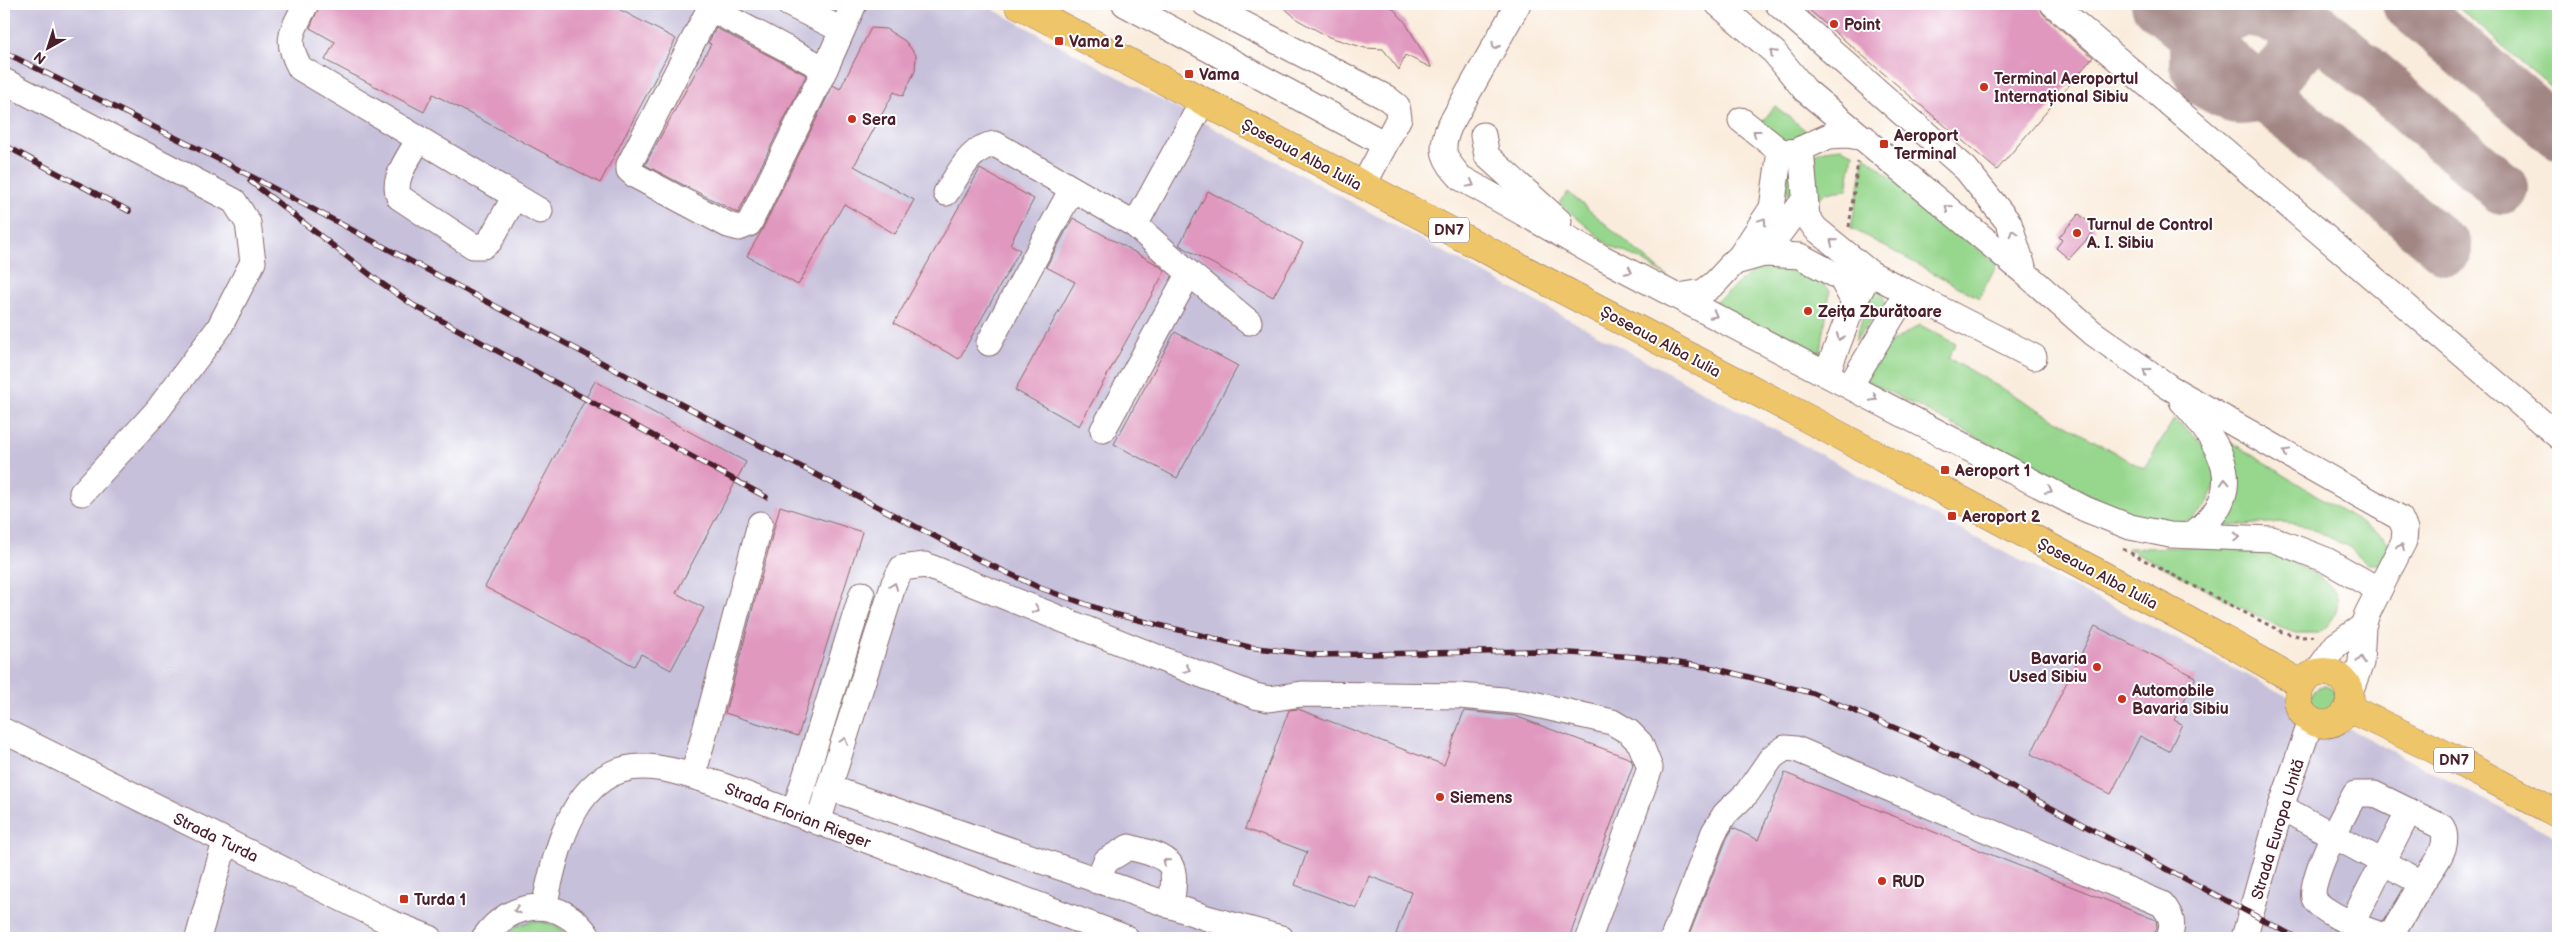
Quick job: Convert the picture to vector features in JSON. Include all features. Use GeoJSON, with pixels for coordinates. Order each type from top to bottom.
{"type":"FeatureCollection","features":[{"type":"Feature","properties":{"kind":"main road","name":"Șoseaua Alba Iulia"},"geometry":{"type":"LineString","coordinates":[[1018,4],[2219,637],[2309,678]]}},
{"type":"Feature","properties":{"kind":"main road","name":"DN7"},"geometry":{"type":"LineString","coordinates":[[2309,678],[2327,672],[2337,675],[2346,682],[2349,700],[2434,749],[2558,814]]}},
{"type":"Feature","properties":{"kind":"main road"},"geometry":{"type":"LineString","coordinates":[[2309,678],[2298,692],[2300,708],[2311,721],[2319,724],[2337,721],[2349,700]]}},
{"type":"Feature","properties":{"kind":"street"},"geometry":{"type":"LineString","coordinates":[[306,4],[292,33],[291,51],[300,68],[540,211]]}},
{"type":"Feature","properties":{"kind":"street"},"geometry":{"type":"LineString","coordinates":[[789,4],[842,30]]}},
{"type":"Feature","properties":{"kind":"street"},"geometry":{"type":"LineString","coordinates":[[825,69],[711,6],[629,165],[629,170],[636,176],[728,225],[739,228],[749,224],[825,69],[854,4]]}},
{"type":"Feature","properties":{"kind":"street"},"geometry":{"type":"LineString","coordinates":[[1125,4],[1385,144]]}},
{"type":"Feature","properties":{"kind":"street"},"geometry":{"type":"LineString","coordinates":[[1205,4],[1387,98],[1397,106],[1399,118],[1364,186]]}},
{"type":"Feature","properties":{"kind":"street"},"geometry":{"type":"LineString","coordinates":[[1518,4],[1449,127],[1442,143],[1448,163],[1460,178],[1601,257],[2085,509],[2130,527],[2170,535],[2272,539],[2326,560],[2379,590]]}},
{"type":"Feature","properties":{"kind":"street"},"geometry":{"type":"LineString","coordinates":[[1718,4],[1774,52],[1806,90],[2025,273],[2093,333],[2169,387],[2400,518],[2405,529],[2404,541],[2363,626],[2362,663],[2349,700]]}},
{"type":"Feature","properties":{"kind":"street"},"geometry":{"type":"LineString","coordinates":[[1778,4],[1966,169],[2009,223],[2025,273]]}},
{"type":"Feature","properties":{"kind":"street"},"geometry":{"type":"LineString","coordinates":[[2053,4],[2558,436]]}},
{"type":"Feature","properties":{"kind":"street"},"geometry":{"type":"LineString","coordinates":[[4,81],[234,201],[248,223],[253,262],[219,328],[158,411],[82,493]]}},
{"type":"Feature","properties":{"kind":"street"},"geometry":{"type":"LineString","coordinates":[[1135,225],[1202,101]]}},
{"type":"Feature","properties":{"kind":"street"},"geometry":{"type":"LineString","coordinates":[[1740,120],[1791,150],[1807,217],[1816,229],[1870,273],[2034,357]]}},
{"type":"Feature","properties":{"kind":"street"},"geometry":{"type":"LineString","coordinates":[[1791,150],[1829,136],[1847,135],[1865,138]]}},
{"type":"Feature","properties":{"kind":"street"},"geometry":{"type":"LineString","coordinates":[[1484,136],[1484,147],[1492,161],[1601,257]]}},
{"type":"Feature","properties":{"kind":"street"},"geometry":{"type":"LineString","coordinates":[[419,139],[397,180],[395,189],[399,198],[473,246],[483,246],[490,241],[515,196]]}},
{"type":"Feature","properties":{"kind":"street"},"geometry":{"type":"LineString","coordinates":[[946,193],[974,151],[984,145],[994,144],[1135,225],[1189,273],[1249,322]]}},
{"type":"Feature","properties":{"kind":"street"},"geometry":{"type":"LineString","coordinates":[[1678,296],[1703,292],[1741,255],[1772,208],[1791,150]]}},
{"type":"Feature","properties":{"kind":"street"},"geometry":{"type":"LineString","coordinates":[[989,343],[1072,189]]}},
{"type":"Feature","properties":{"kind":"street"},"geometry":{"type":"LineString","coordinates":[[1764,254],[1804,200]]}},
{"type":"Feature","properties":{"kind":"street"},"geometry":{"type":"LineString","coordinates":[[1732,263],[1764,254],[1800,256],[1830,270],[1841,278],[1854,302]]}},
{"type":"Feature","properties":{"kind":"street"},"geometry":{"type":"LineString","coordinates":[[1103,430],[1189,273]]}},
{"type":"Feature","properties":{"kind":"street"},"geometry":{"type":"LineString","coordinates":[[1827,373],[1854,302],[1870,273]]}},
{"type":"Feature","properties":{"kind":"street"},"geometry":{"type":"LineString","coordinates":[[1850,386],[1907,292]]}},
{"type":"Feature","properties":{"kind":"street"},"geometry":{"type":"LineString","coordinates":[[2169,387],[2202,425],[2218,449],[2223,466],[2225,491],[2222,502],[2214,514],[2191,535]]}},
{"type":"Feature","properties":{"kind":"street"},"geometry":{"type":"LineString","coordinates":[[693,776],[760,524]]}},
{"type":"Feature","properties":{"kind":"street"},"geometry":{"type":"LineString","coordinates":[[818,822],[894,584],[902,568],[926,565],[1255,696],[1269,699],[1302,694],[1460,696],[1524,702],[1612,722],[1629,732],[1640,743],[1650,768],[1590,938]]}},
{"type":"Feature","properties":{"kind":"street"},"geometry":{"type":"LineString","coordinates":[[794,813],[862,594]]}},
{"type":"Feature","properties":{"kind":"street"},"geometry":{"type":"LineString","coordinates":[[2309,678],[2336,644],[2363,626]]}},
{"type":"Feature","properties":{"kind":"street","name":"Strada Europa Unită"},"geometry":{"type":"LineString","coordinates":[[2244,938],[2281,807],[2311,721]]}},
{"type":"Feature","properties":{"kind":"street","name":"Strada Turda"},"geometry":{"type":"LineString","coordinates":[[4,731],[387,921],[430,938]]}},
{"type":"Feature","properties":{"kind":"street"},"geometry":{"type":"LineString","coordinates":[[1673,938],[1714,832],[1721,820],[1747,793],[1772,757],[1785,748],[1796,749],[2162,904],[2171,915],[2172,930],[2169,938]]}},
{"type":"Feature","properties":{"kind":"street","name":"Strada Florian Rieger"},"geometry":{"type":"LineString","coordinates":[[544,907],[554,861],[567,826],[583,799],[596,784],[613,773],[628,768],[644,767],[693,776],[1126,938]]}},
{"type":"Feature","properties":{"kind":"street"},"geometry":{"type":"LineString","coordinates":[[830,788],[1171,906],[1281,938]]}},
{"type":"Feature","properties":{"kind":"street"},"geometry":{"type":"LineString","coordinates":[[2365,792],[2374,794],[2442,827],[2446,835],[2445,847],[2393,932],[2385,936],[2352,924],[2321,906],[2314,898],[2314,884],[2334,836],[2355,794],[2365,792]]}},
{"type":"Feature","properties":{"kind":"street"},"geometry":{"type":"LineString","coordinates":[[2281,807],[2422,883]]}},
{"type":"Feature","properties":{"kind":"street"},"geometry":{"type":"LineString","coordinates":[[2352,924],[2409,811]]}},
{"type":"Feature","properties":{"kind":"street"},"geometry":{"type":"LineString","coordinates":[[198,938],[225,842]]}},
{"type":"Feature","properties":{"kind":"street"},"geometry":{"type":"LineString","coordinates":[[1097,881],[1106,861],[1129,847],[1159,855],[1172,867],[1176,876],[1171,906]]}},
{"type":"Feature","properties":{"kind":"street"},"geometry":{"type":"LineString","coordinates":[[484,938],[495,924],[509,913],[526,908],[544,907],[562,912],[577,922],[589,938]]}},
{"type":"Feature","properties":{"kind":"shaded area"},"geometry":{"type":"Polygon","coordinates":[[[4,4],[983,4],[1976,538],[2222,662],[2558,838],[2558,938],[4,938],[4,4]]]}},
{"type":"Feature","properties":{"kind":"green space"},"geometry":{"type":"Polygon","coordinates":[[[2454,4],[2558,4],[2558,93],[2454,4]]]}},
{"type":"Feature","properties":{"kind":"green space"},"geometry":{"type":"Polygon","coordinates":[[[1775,106],[1810,134],[1783,143],[1759,126],[1775,106]]]}},
{"type":"Feature","properties":{"kind":"green space"},"geometry":{"type":"Polygon","coordinates":[[[1841,148],[1853,153],[1847,190],[1826,192],[1811,207],[1792,197],[1788,192],[1786,181],[1787,165],[1824,150],[1841,148]]]}},
{"type":"Feature","properties":{"kind":"green space"},"geometry":{"type":"Polygon","coordinates":[[[1865,156],[1997,264],[1979,298],[1851,228],[1865,156]]]}},
{"type":"Feature","properties":{"kind":"green space"},"geometry":{"type":"Polygon","coordinates":[[[1568,192],[1669,278],[1640,259],[1610,246],[1559,203],[1568,192]]]}},
{"type":"Feature","properties":{"kind":"green space"},"geometry":{"type":"Polygon","coordinates":[[[1768,265],[1813,275],[1830,290],[1820,358],[1708,305],[1724,296],[1751,273],[1768,265]]]}},
{"type":"Feature","properties":{"kind":"green space"},"geometry":{"type":"Polygon","coordinates":[[[1872,288],[1883,292],[1885,304],[1855,341],[1872,288]]]}},
{"type":"Feature","properties":{"kind":"green space"},"geometry":{"type":"Polygon","coordinates":[[[1920,325],[1956,344],[1948,358],[2144,469],[2174,419],[2200,442],[2208,451],[2213,461],[2215,483],[2207,504],[2191,519],[2173,524],[2153,522],[2127,514],[1862,378],[1878,350],[1920,325]]]}},
{"type":"Feature","properties":{"kind":"green space"},"geometry":{"type":"Polygon","coordinates":[[[2218,434],[2384,537],[2390,546],[2380,564],[2368,564],[2349,547],[2304,525],[2282,522],[2218,527],[2236,491],[2237,469],[2227,446],[2218,434]]]}},
{"type":"Feature","properties":{"kind":"green space"},"geometry":{"type":"Polygon","coordinates":[[[2225,547],[2264,552],[2308,570],[2326,582],[2336,594],[2336,613],[2318,633],[2295,633],[2279,627],[2127,548],[2225,547]]]}},
{"type":"Feature","properties":{"kind":"green space"},"geometry":{"type":"Polygon","coordinates":[[[2324,686],[2333,690],[2337,699],[2333,708],[2324,712],[2315,708],[2311,699],[2315,690],[2324,686]]]}},
{"type":"Feature","properties":{"kind":"green space"},"geometry":{"type":"Polygon","coordinates":[[[532,921],[554,926],[574,938],[502,938],[517,926],[532,921]]]}},
{"type":"Feature","properties":{"kind":"building"},"geometry":{"type":"Polygon","coordinates":[[[320,4],[609,4],[676,39],[600,183],[433,94],[424,112],[325,60],[335,42],[310,28],[320,4]]]}},
{"type":"Feature","properties":{"kind":"building"},"geometry":{"type":"Polygon","coordinates":[[[1280,4],[1389,4],[1405,22],[1432,68],[1405,55],[1399,70],[1383,49],[1365,48],[1329,37],[1298,20],[1280,4]]]}},
{"type":"Feature","properties":{"kind":"building","name":"Terminal Aeroportul Internațional Sibiu"},"geometry":{"type":"Polygon","coordinates":[[[1802,4],[2037,4],[2044,15],[2093,57],[1997,170],[1802,4]]]}},
{"type":"Feature","properties":{"kind":"building"},"geometry":{"type":"Polygon","coordinates":[[[716,28],[806,75],[738,213],[645,165],[711,44],[708,43],[716,28]]]}},
{"type":"Feature","properties":{"kind":"building"},"geometry":{"type":"Polygon","coordinates":[[[871,28],[886,29],[905,41],[916,55],[915,71],[903,96],[894,92],[854,166],[914,200],[895,234],[844,204],[798,285],[747,256],[762,230],[833,85],[840,89],[871,28]]]}},
{"type":"Feature","properties":{"kind":"building"},"geometry":{"type":"Polygon","coordinates":[[[980,169],[1034,199],[1010,244],[1020,250],[959,359],[894,323],[980,169]]]}},
{"type":"Feature","properties":{"kind":"building"},"geometry":{"type":"Polygon","coordinates":[[[1208,191],[1303,243],[1273,297],[1179,245],[1208,191]]]}},
{"type":"Feature","properties":{"kind":"building","name":"Turnul de Control A. I. Sibiu"},"geometry":{"type":"Polygon","coordinates":[[[2079,214],[2096,229],[2069,259],[2056,248],[2062,240],[2059,237],[2079,214]]]}},
{"type":"Feature","properties":{"kind":"building"},"geometry":{"type":"Polygon","coordinates":[[[1073,218],[1158,265],[1165,271],[1079,426],[1015,390],[1075,282],[1046,267],[1073,218]]]}},
{"type":"Feature","properties":{"kind":"building"},"geometry":{"type":"Polygon","coordinates":[[[1175,332],[1238,366],[1177,478],[1114,444],[1175,332]]]}},
{"type":"Feature","properties":{"kind":"building"},"geometry":{"type":"Polygon","coordinates":[[[595,381],[746,462],[676,593],[704,608],[671,670],[641,654],[634,666],[485,587],[595,381]]]}},
{"type":"Feature","properties":{"kind":"building"},"geometry":{"type":"Polygon","coordinates":[[[780,506],[862,532],[798,736],[725,713],[780,506]]]}},
{"type":"Feature","properties":{"kind":"building","name":"Automobile Bavaria Sibiu"},"geometry":{"type":"Polygon","coordinates":[[[2095,626],[2196,677],[2174,720],[2182,724],[2169,751],[2140,736],[2111,794],[2031,754],[2095,626]]]}},
{"type":"Feature","properties":{"kind":"building","name":"Siemens"},"geometry":{"type":"Polygon","coordinates":[[[1298,709],[1444,765],[1464,711],[1515,716],[1631,759],[1633,765],[1569,938],[1407,938],[1396,934],[1411,892],[1369,876],[1357,908],[1295,885],[1307,852],[1245,829],[1289,710],[1298,709]]]}},
{"type":"Feature","properties":{"kind":"building","name":"RUD"},"geometry":{"type":"Polygon","coordinates":[[[1785,773],[2156,920],[2157,927],[2153,938],[1688,938],[1727,838],[1733,828],[1758,840],[1785,773]]]}},
{"type":"Feature","properties":{"kind":"taxiway"},"geometry":{"type":"LineString","coordinates":[[2157,4],[2447,249]]}},
{"type":"Feature","properties":{"kind":"taxiway"},"geometry":{"type":"LineString","coordinates":[[2287,4],[2273,18],[2250,11],[2239,12],[2229,15],[2211,28],[2195,47],[2195,64],[2205,82],[2233,97],[2242,99],[2252,98],[2262,91],[2315,30]]}},
{"type":"Feature","properties":{"kind":"taxiway"},"geometry":{"type":"LineString","coordinates":[[2408,4],[2558,133]]}},
{"type":"Feature","properties":{"kind":"taxiway"},"geometry":{"type":"LineString","coordinates":[[2290,5],[2503,188]]}},
{"type":"Feature","properties":{"kind":"railway"},"geometry":{"type":"LineString","coordinates":[[4,52],[226,163],[642,384],[984,562],[1040,588],[1114,614],[1249,647],[1317,655],[1536,651],[1637,657],[1713,668],[1812,693],[1919,738],[2297,938]]}},
{"type":"Feature","properties":{"kind":"railway"},"geometry":{"type":"LineString","coordinates":[[4,145],[129,211]]}},
{"type":"Feature","properties":{"kind":"railway"},"geometry":{"type":"LineString","coordinates":[[250,181],[377,280],[413,305],[766,497]]}},
{"type":"Feature","properties":{"kind":"place","name":"Point"},"geometry":{"type":"Point","coordinates":[1834,24]}},
{"type":"Feature","properties":{"kind":"place","name":"Vama 2"},"geometry":{"type":"Point","coordinates":[1059,41]}},
{"type":"Feature","properties":{"kind":"place","name":"Vama"},"geometry":{"type":"Point","coordinates":[1189,74]}},
{"type":"Feature","properties":{"kind":"place","name":"Terminal Aeroportul Internațional Sibiu"},"geometry":{"type":"Point","coordinates":[1984,87]}},
{"type":"Feature","properties":{"kind":"place","name":"Sera"},"geometry":{"type":"Point","coordinates":[852,119]}},
{"type":"Feature","properties":{"kind":"place","name":"Aeroport Terminal"},"geometry":{"type":"Point","coordinates":[1884,144]}},
{"type":"Feature","properties":{"kind":"place","name":"Turnul de Control A. I. Sibiu"},"geometry":{"type":"Point","coordinates":[2077,233]}},
{"type":"Feature","properties":{"kind":"place","name":"Zeița Zburătoare"},"geometry":{"type":"Point","coordinates":[1808,311]}},
{"type":"Feature","properties":{"kind":"place","name":"Aeroport 1"},"geometry":{"type":"Point","coordinates":[1945,470]}},
{"type":"Feature","properties":{"kind":"place","name":"Aeroport 2"},"geometry":{"type":"Point","coordinates":[1952,516]}},
{"type":"Feature","properties":{"kind":"place","name":"Bavaria Used Sibiu"},"geometry":{"type":"Point","coordinates":[2097,667]}},
{"type":"Feature","properties":{"kind":"place","name":"Automobile Bavaria Sibiu"},"geometry":{"type":"Point","coordinates":[2122,699]}},
{"type":"Feature","properties":{"kind":"place","name":"Siemens"},"geometry":{"type":"Point","coordinates":[1440,797]}},
{"type":"Feature","properties":{"kind":"place","name":"RUD"},"geometry":{"type":"Point","coordinates":[1882,881]}},
{"type":"Feature","properties":{"kind":"place","name":"Turda 1"},"geometry":{"type":"Point","coordinates":[404,899]}}]}
